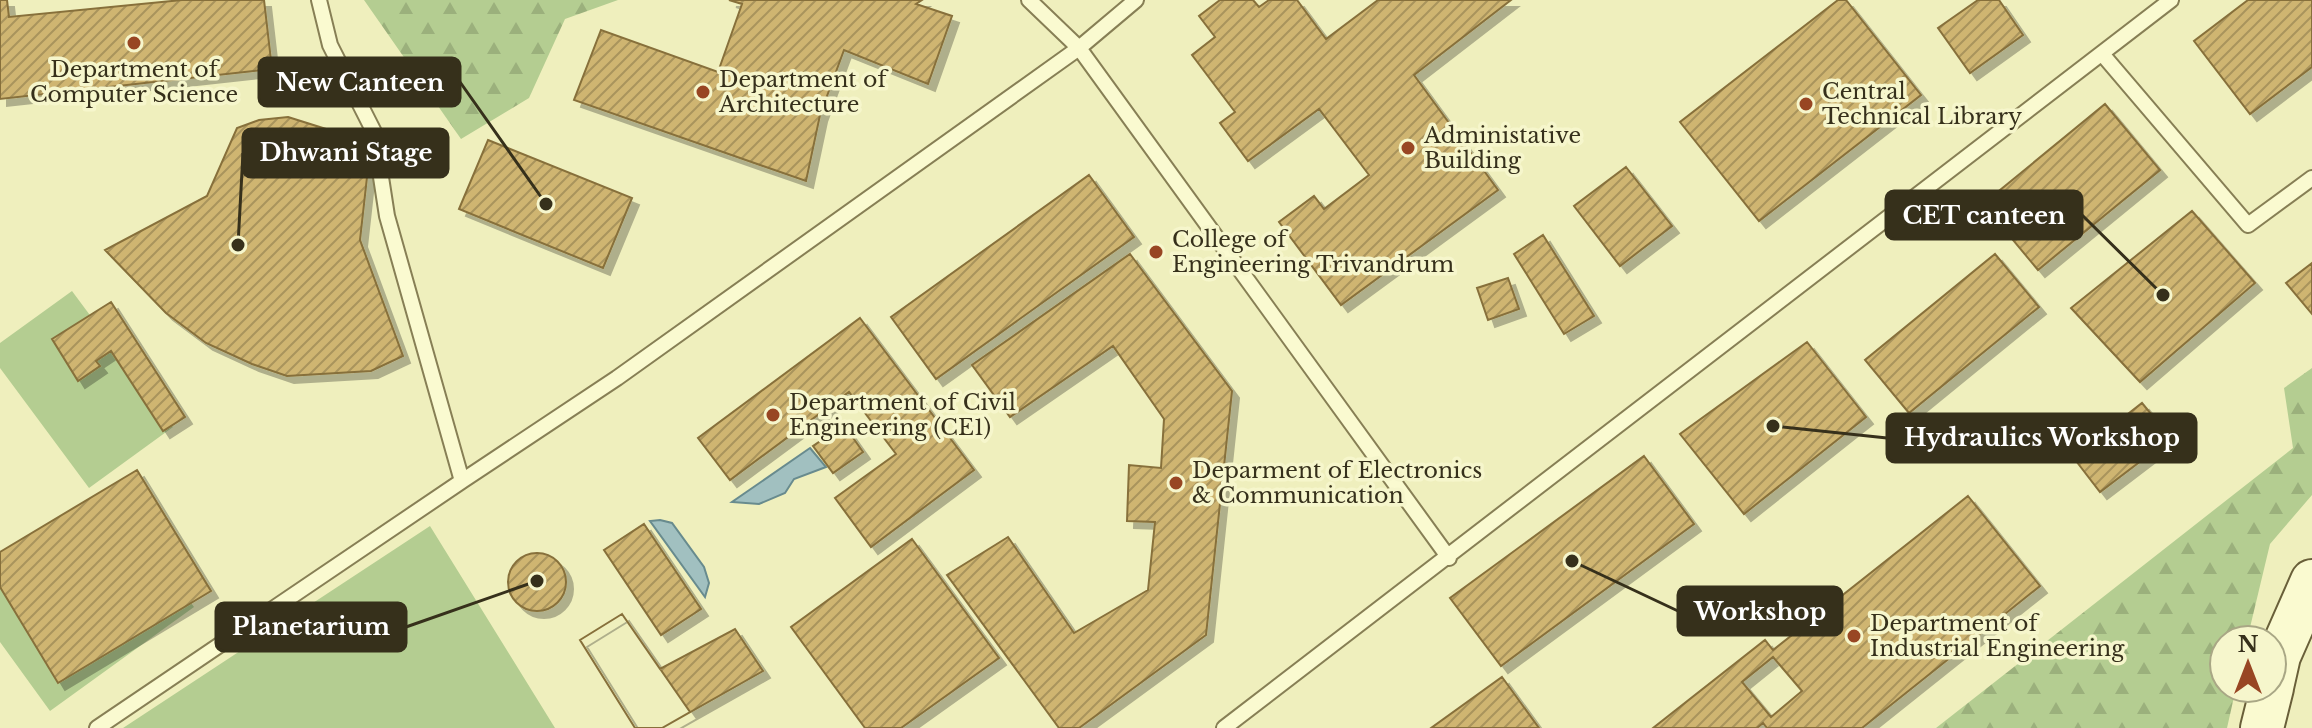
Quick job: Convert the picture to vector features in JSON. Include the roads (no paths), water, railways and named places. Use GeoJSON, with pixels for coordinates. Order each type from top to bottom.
{"type":"FeatureCollection","features":[{"type":"Feature","properties":{"kind":"street"},"geometry":{"type":"LineString","coordinates":[[2288,636],[2312,581]]}},
{"type":"Feature","properties":{"kind":"street"},"geometry":{"type":"LineString","coordinates":[[2262,728],[2268,704]]}},
{"type":"Feature","properties":{"kind":"lane"},"geometry":{"type":"LineString","coordinates":[[319,0],[330,45],[374,132],[387,216],[462,481]]}},
{"type":"Feature","properties":{"kind":"lane"},"geometry":{"type":"LineString","coordinates":[[1029,0],[1079,48],[1449,558]]}},
{"type":"Feature","properties":{"kind":"lane"},"geometry":{"type":"LineString","coordinates":[[97,728],[617,378],[1079,48],[1136,0]]}},
{"type":"Feature","properties":{"kind":"lane"},"geometry":{"type":"LineString","coordinates":[[1224,728],[2171,0]]}},
{"type":"Feature","properties":{"kind":"lane"},"geometry":{"type":"LineString","coordinates":[[2103,55],[2248,225],[2312,178]]}},
{"type":"Feature","properties":{"kind":"water"},"geometry":{"type":"Polygon","coordinates":[[[810,448],[826,467],[794,479],[785,493],[759,504],[732,502],[810,448]]]}},
{"type":"Feature","properties":{"kind":"water"},"geometry":{"type":"Polygon","coordinates":[[[650,521],[672,523],[704,567],[709,583],[705,597],[650,521]]]}},
{"type":"Feature","properties":{"kind":"place","name":"Department of Computer Science"},"geometry":{"type":"Point","coordinates":[134,43]}},
{"type":"Feature","properties":{"kind":"place","name":"Department of Architecture"},"geometry":{"type":"Point","coordinates":[703,92]}},
{"type":"Feature","properties":{"kind":"place","name":"Central Technical Library"},"geometry":{"type":"Point","coordinates":[1806,104]}},
{"type":"Feature","properties":{"kind":"place","name":"Administative Building"},"geometry":{"type":"Point","coordinates":[1408,148]}},
{"type":"Feature","properties":{"kind":"place","name":"New Canteen"},"geometry":{"type":"Point","coordinates":[546,204]}},
{"type":"Feature","properties":{"kind":"place","name":"Dhwani Stage"},"geometry":{"type":"Point","coordinates":[238,245]}},
{"type":"Feature","properties":{"kind":"place","name":"College of Engineering Trivandrum"},"geometry":{"type":"Point","coordinates":[1156,252]}},
{"type":"Feature","properties":{"kind":"place","name":"CET canteen"},"geometry":{"type":"Point","coordinates":[2163,295]}},
{"type":"Feature","properties":{"kind":"place","name":"Department of Civil Engineering (CE1)"},"geometry":{"type":"Point","coordinates":[773,415]}},
{"type":"Feature","properties":{"kind":"place","name":"Hydraulics Workshop"},"geometry":{"type":"Point","coordinates":[1773,426]}},
{"type":"Feature","properties":{"kind":"place","name":"Deparment of Electronics & Communication"},"geometry":{"type":"Point","coordinates":[1176,483]}},
{"type":"Feature","properties":{"kind":"place","name":"Workshop"},"geometry":{"type":"Point","coordinates":[1572,561]}},
{"type":"Feature","properties":{"kind":"place","name":"Planetarium"},"geometry":{"type":"Point","coordinates":[537,581]}},
{"type":"Feature","properties":{"kind":"place","name":"Department of Industrial Engineering"},"geometry":{"type":"Point","coordinates":[1854,636]}}]}
